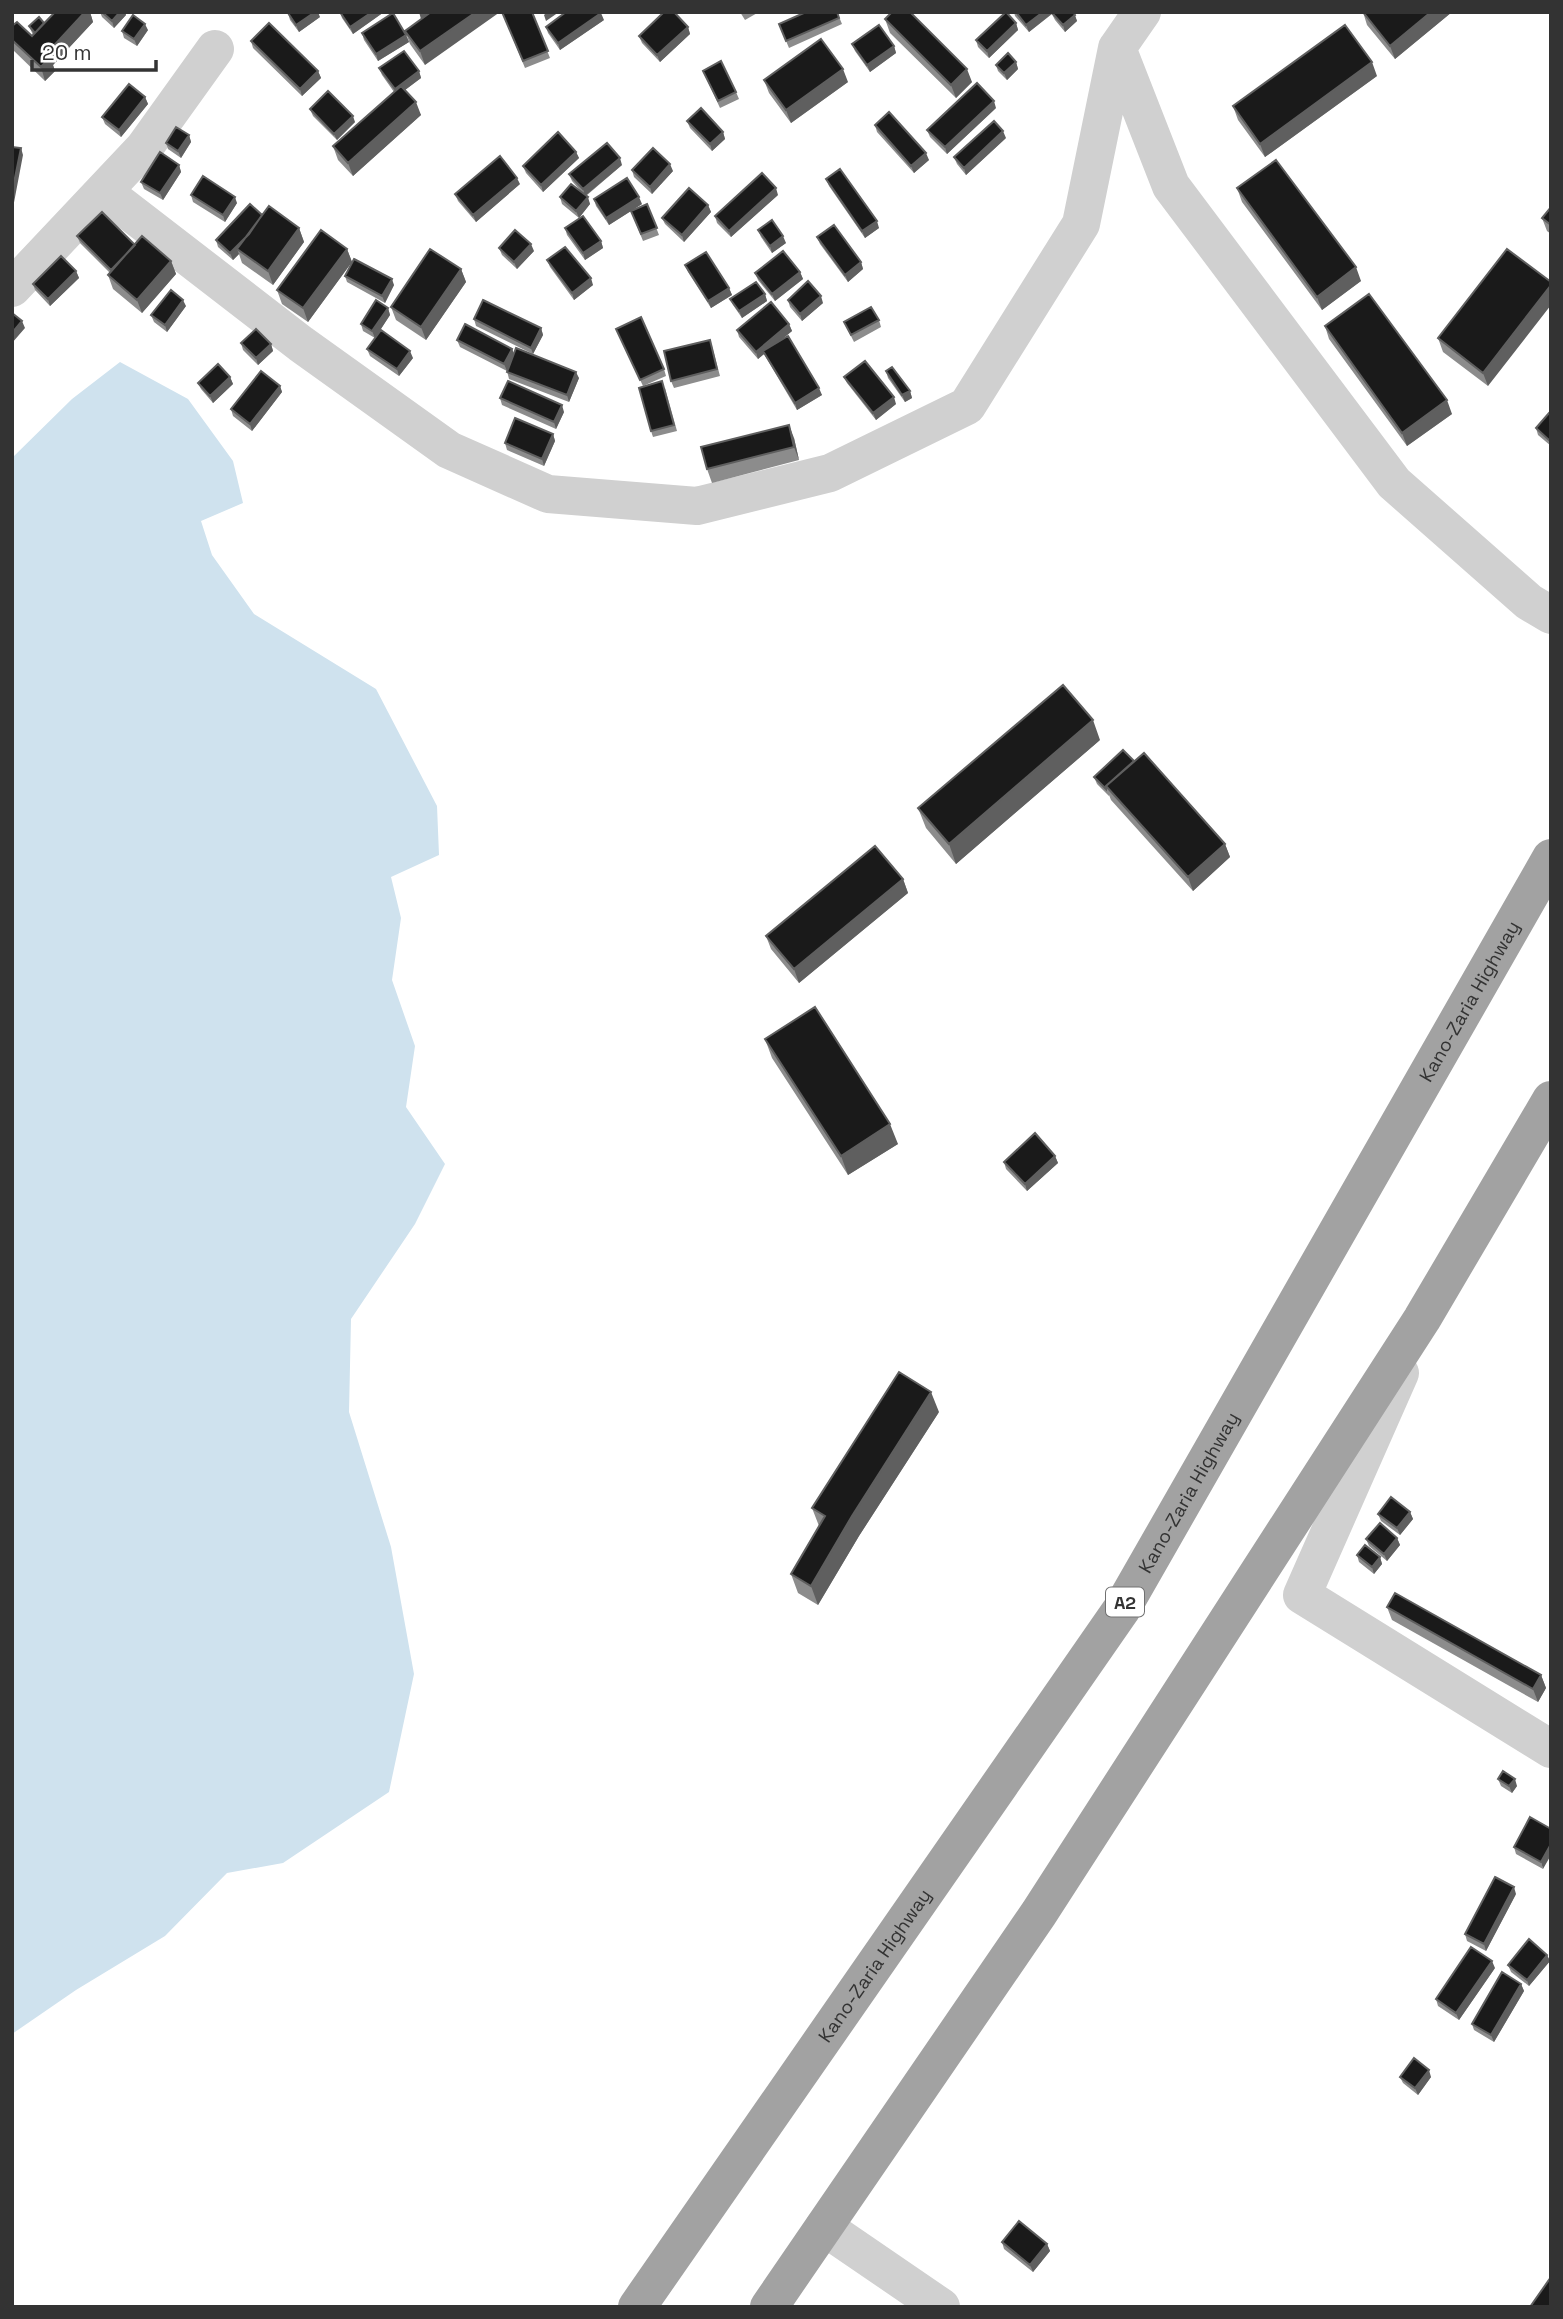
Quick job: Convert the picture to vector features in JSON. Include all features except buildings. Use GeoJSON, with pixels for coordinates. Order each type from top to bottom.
{"type":"FeatureCollection","features":[{"type":"Feature","properties":{"kind":"highway","name":"Kano-Zaria Highway"},"geometry":{"type":"LineString","coordinates":[[637,2307],[1121,1610],[1551,858]]}},
{"type":"Feature","properties":{"kind":"highway"},"geometry":{"type":"LineString","coordinates":[[769,2307],[1039,1913],[1431,1304],[1551,1100]]}},
{"type":"Feature","properties":{"kind":"street"},"geometry":{"type":"LineString","coordinates":[[104,192],[301,344],[449,450],[548,494],[697,506],[830,473],[967,406],[1081,223],[1117,48],[1142,12]]}},
{"type":"Feature","properties":{"kind":"street"},"geometry":{"type":"LineString","coordinates":[[1117,48],[1171,186],[1394,483],[1529,603],[1551,615]]}},
{"type":"Feature","properties":{"kind":"street"},"geometry":{"type":"LineString","coordinates":[[12,288],[144,148],[215,49]]}},
{"type":"Feature","properties":{"kind":"street"},"geometry":{"type":"LineString","coordinates":[[1431,1304],[1302,1595],[1551,1749]]}},
{"type":"Feature","properties":{"kind":"street"},"geometry":{"type":"LineString","coordinates":[[824,2227],[941,2307]]}},
{"type":"Feature","properties":{"kind":"water"},"geometry":{"type":"Polygon","coordinates":[[[120,362],[188,399],[233,461],[243,503],[201,521],[212,555],[254,614],[376,689],[437,806],[439,855],[391,877],[401,918],[392,980],[415,1046],[406,1107],[445,1164],[415,1224],[351,1319],[349,1412],[391,1547],[414,1674],[389,1792],[283,1863],[227,1873],[165,1936],[76,1990],[12,2034],[12,458],[72,399],[120,362]]]}}]}
